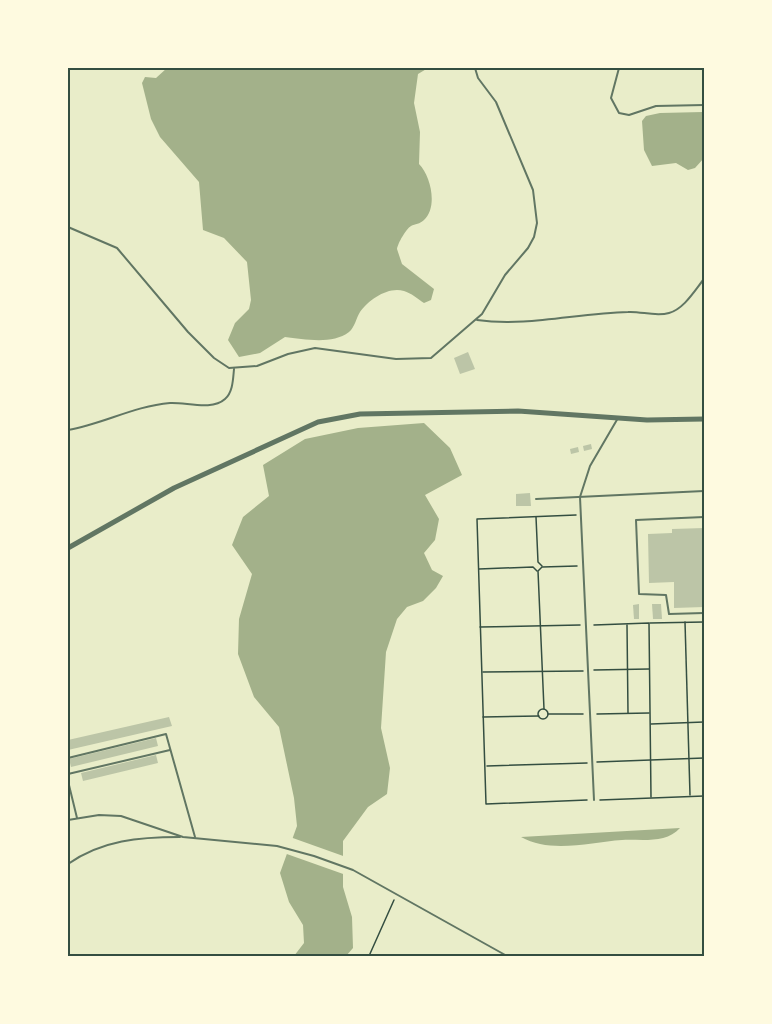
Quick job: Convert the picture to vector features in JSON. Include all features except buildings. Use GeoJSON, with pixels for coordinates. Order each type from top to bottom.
{"type":"FeatureCollection","features":[{"type":"Feature","properties":{"kind":"street"},"geometry":{"type":"LineString","coordinates":[[68,548],[174,488],[318,422],[360,414],[518,411],[618,418],[705,419]]}},
{"type":"Feature","properties":{"kind":"lane"},"geometry":{"type":"LineString","coordinates":[[68,227],[117,248],[188,332],[214,358],[234,369],[257,366],[288,354],[315,348],[396,359],[431,358],[476,320],[505,275],[528,248],[534,237],[537,209],[533,190],[496,102],[478,78],[475,68]]}},
{"type":"Feature","properties":{"kind":"lane"},"geometry":{"type":"LineString","coordinates":[[619,68],[611,98],[619,113],[628,115],[656,106],[705,105]]}},
{"type":"Feature","properties":{"kind":"lane"},"geometry":{"type":"LineString","coordinates":[[476,320],[493,323],[630,311],[648,315],[669,313],[678,309],[705,279]]}},
{"type":"Feature","properties":{"kind":"lane"},"geometry":{"type":"LineString","coordinates":[[68,430],[133,409],[173,403],[218,403],[225,400],[231,391],[234,369]]}},
{"type":"Feature","properties":{"kind":"lane"},"geometry":{"type":"LineString","coordinates":[[594,800],[580,496],[590,466],[618,418]]}},
{"type":"Feature","properties":{"kind":"lane"},"geometry":{"type":"LineString","coordinates":[[536,499],[705,491]]}},
{"type":"Feature","properties":{"kind":"lane"},"geometry":{"type":"LineString","coordinates":[[705,517],[636,520],[639,594],[666,595],[669,614],[705,613]]}},
{"type":"Feature","properties":{"kind":"lane"},"geometry":{"type":"LineString","coordinates":[[68,758],[166,734],[195,837]]}},
{"type":"Feature","properties":{"kind":"lane"},"geometry":{"type":"LineString","coordinates":[[68,774],[170,750]]}},
{"type":"Feature","properties":{"kind":"lane"},"geometry":{"type":"LineString","coordinates":[[68,781],[77,818]]}},
{"type":"Feature","properties":{"kind":"lane"},"geometry":{"type":"LineString","coordinates":[[68,820],[121,816],[183,837]]}},
{"type":"Feature","properties":{"kind":"lane"},"geometry":{"type":"LineString","coordinates":[[68,864],[84,852],[131,838],[195,837],[277,846],[353,870],[507,957]]}},
{"type":"Feature","properties":{"kind":"path"},"geometry":{"type":"LineString","coordinates":[[581,514],[477,519],[486,804],[705,796]]}},
{"type":"Feature","properties":{"kind":"path"},"geometry":{"type":"LineString","coordinates":[[536,517],[538,562],[542,567]]}},
{"type":"Feature","properties":{"kind":"path"},"geometry":{"type":"LineString","coordinates":[[478,569],[533,567],[538,562]]}},
{"type":"Feature","properties":{"kind":"path"},"geometry":{"type":"LineString","coordinates":[[539,716],[543,709],[538,572],[542,567],[584,566]]}},
{"type":"Feature","properties":{"kind":"path"},"geometry":{"type":"LineString","coordinates":[[533,567],[538,572]]}},
{"type":"Feature","properties":{"kind":"path"},"geometry":{"type":"LineString","coordinates":[[685,622],[690,796]]}},
{"type":"Feature","properties":{"kind":"path"},"geometry":{"type":"LineString","coordinates":[[480,627],[705,622]]}},
{"type":"Feature","properties":{"kind":"path"},"geometry":{"type":"LineString","coordinates":[[649,623],[651,798]]}},
{"type":"Feature","properties":{"kind":"path"},"geometry":{"type":"LineString","coordinates":[[627,624],[628,713]]}},
{"type":"Feature","properties":{"kind":"path"},"geometry":{"type":"LineString","coordinates":[[482,672],[650,669]]}},
{"type":"Feature","properties":{"kind":"path"},"geometry":{"type":"LineString","coordinates":[[543,709],[548,714],[650,713]]}},
{"type":"Feature","properties":{"kind":"path"},"geometry":{"type":"LineString","coordinates":[[483,717],[539,716],[543,719],[548,714]]}},
{"type":"Feature","properties":{"kind":"path"},"geometry":{"type":"LineString","coordinates":[[650,724],[705,722]]}},
{"type":"Feature","properties":{"kind":"path"},"geometry":{"type":"LineString","coordinates":[[369,957],[398,894]]}},
{"type":"Feature","properties":{"kind":"shaded area"},"geometry":{"type":"Polygon","coordinates":[[[167,68],[428,68],[418,74],[414,103],[420,132],[419,164],[430,184],[431,207],[424,220],[407,230],[397,249],[402,264],[434,289],[431,300],[424,303],[409,293],[392,290],[374,298],[364,307],[351,330],[342,336],[326,340],[285,337],[260,353],[239,357],[228,340],[235,323],[249,309],[251,300],[247,262],[224,238],[203,230],[199,182],[160,137],[151,119],[142,83],[145,77],[156,78],[167,68]]]}},
{"type":"Feature","properties":{"kind":"shaded area"},"geometry":{"type":"Polygon","coordinates":[[[703,112],[704,158],[695,168],[688,170],[676,163],[652,166],[644,150],[642,121],[646,116],[660,113],[703,112]]]}},
{"type":"Feature","properties":{"kind":"shaded area"},"geometry":{"type":"Polygon","coordinates":[[[424,423],[450,448],[462,475],[425,495],[439,519],[435,540],[424,553],[432,570],[443,576],[436,588],[423,601],[407,607],[397,619],[386,652],[381,728],[390,768],[387,794],[368,807],[343,841],[343,887],[352,917],[353,948],[346,956],[294,956],[304,943],[303,925],[289,902],[280,873],[297,826],[294,798],[279,727],[254,697],[238,654],[239,619],[252,574],[232,545],[243,517],[269,496],[263,465],[305,439],[358,428],[424,423]]]}},
{"type":"Feature","properties":{"kind":"shaded area"},"geometry":{"type":"Polygon","coordinates":[[[680,828],[661,839],[622,840],[571,846],[545,845],[521,837],[680,828]]]}},
{"type":"Feature","properties":{"kind":"pier"},"geometry":{"type":"Polygon","coordinates":[[[290,837],[346,857],[346,875],[284,853],[290,837]]]}}]}
